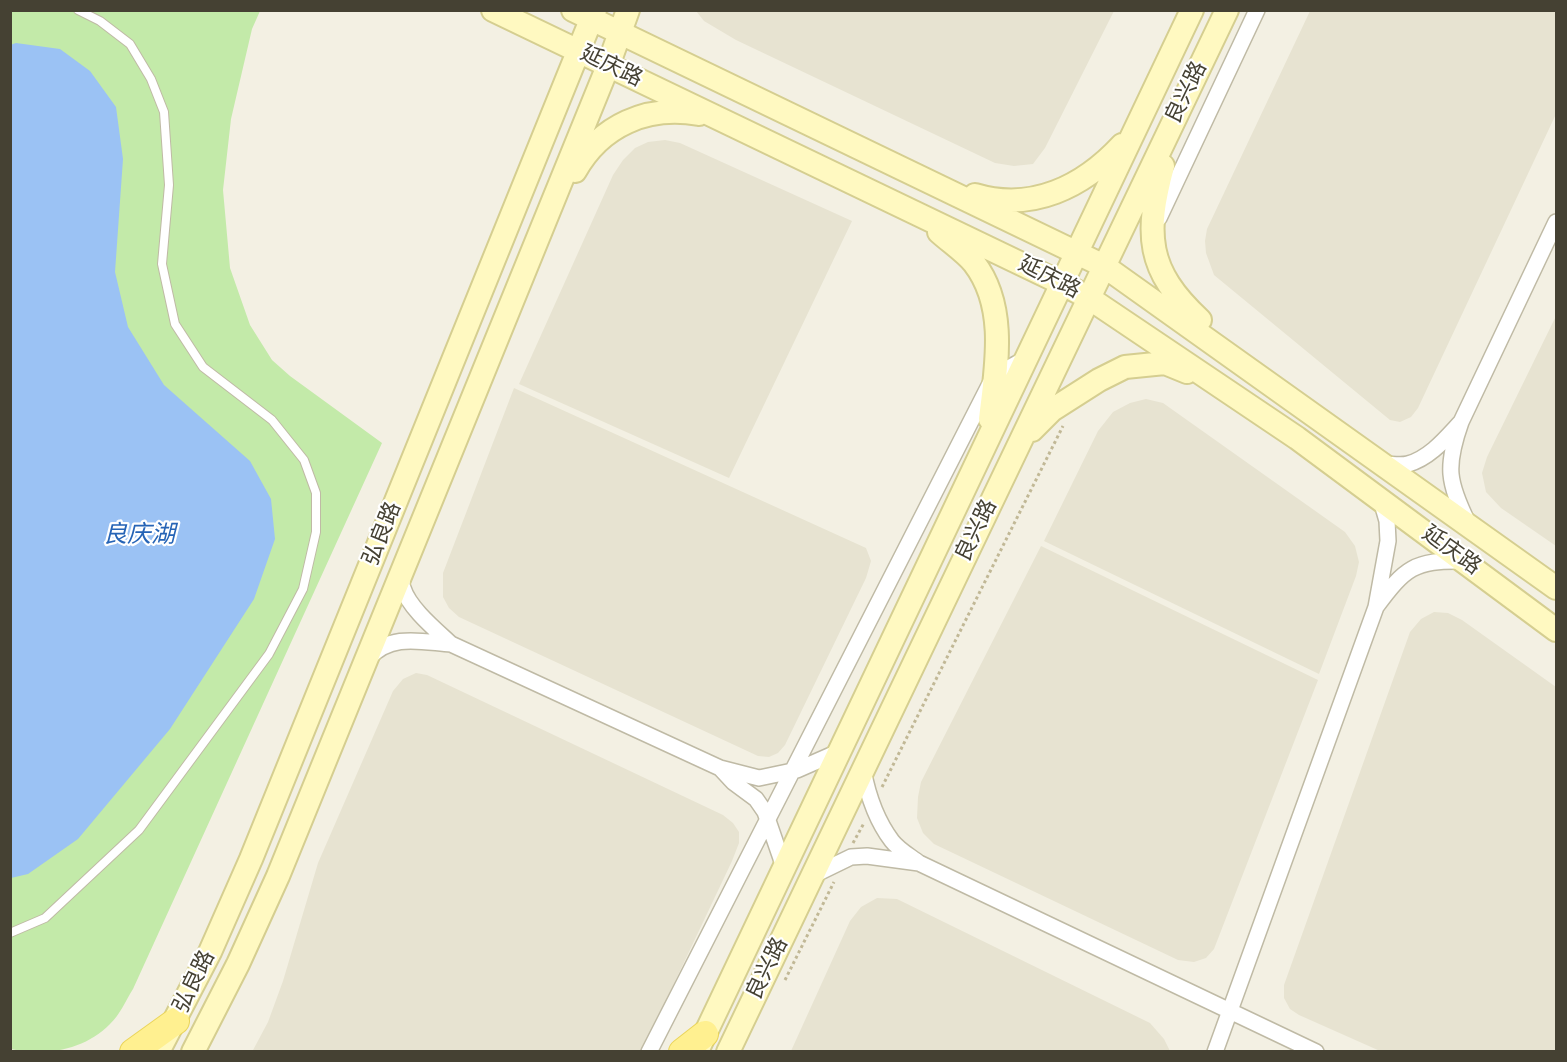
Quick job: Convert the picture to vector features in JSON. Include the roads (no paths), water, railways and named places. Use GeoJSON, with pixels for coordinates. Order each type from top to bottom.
{"type":"FeatureCollection","features":[{"type":"Feature","properties":{"kind":"main road"},"geometry":{"type":"LineString","coordinates":[[133,1052],[176,1021]]}},
{"type":"Feature","properties":{"kind":"main road"},"geometry":{"type":"LineString","coordinates":[[682,1052],[701,1043]]}},
{"type":"Feature","properties":{"kind":"street","name":"延庆路"},"geometry":{"type":"LineString","coordinates":[[493,10],[1089,298],[1297,438],[1557,630]]}},
{"type":"Feature","properties":{"kind":"street","name":"弘良路"},"geometry":{"type":"LineString","coordinates":[[193,1052],[238,964],[278,876],[608,66],[628,10]]}},
{"type":"Feature","properties":{"kind":"street","name":"良兴路"},"geometry":{"type":"LineString","coordinates":[[701,1043],[1192,10]]}},
{"type":"Feature","properties":{"kind":"street","name":"良兴路"},"geometry":{"type":"LineString","coordinates":[[728,1052],[1227,10]]}},
{"type":"Feature","properties":{"kind":"street"},"geometry":{"type":"LineString","coordinates":[[1152,231],[1257,10]]}},
{"type":"Feature","properties":{"kind":"street","name":"延庆路"},"geometry":{"type":"LineString","coordinates":[[586,13],[621,33],[1104,266],[1557,588]]}},
{"type":"Feature","properties":{"kind":"street","name":"弘良路"},"geometry":{"type":"LineString","coordinates":[[158,1052],[210,952],[251,859],[578,51],[586,13]]}},
{"type":"Feature","properties":{"kind":"street"},"geometry":{"type":"LineString","coordinates":[[1182,105],[1154,201],[1152,231],[1156,260],[1170,288],[1181,303],[1256,373]]}},
{"type":"Feature","properties":{"kind":"street"},"geometry":{"type":"LineString","coordinates":[[543,224],[582,158],[596,141],[614,128],[658,112],[684,111],[714,116]]}},
{"type":"Feature","properties":{"kind":"street"},"geometry":{"type":"LineString","coordinates":[[935,184],[989,200],[1023,202],[1053,194],[1085,177],[1110,158],[1132,136]]}},
{"type":"Feature","properties":{"kind":"street"},"geometry":{"type":"LineString","coordinates":[[920,215],[973,262],[986,285],[994,308],[997,342],[987,438]]}},
{"type":"Feature","properties":{"kind":"street"},"geometry":{"type":"LineString","coordinates":[[1470,526],[1455,495],[1449,472],[1453,445],[1461,422],[1557,222]]}},
{"type":"Feature","properties":{"kind":"street"},"geometry":{"type":"LineString","coordinates":[[649,1052],[994,376],[1025,359]]}},
{"type":"Feature","properties":{"kind":"street"},"geometry":{"type":"LineString","coordinates":[[1020,441],[1052,410],[1099,380],[1125,367],[1165,363],[1223,388]]}},
{"type":"Feature","properties":{"kind":"street"},"geometry":{"type":"LineString","coordinates":[[1384,464],[1407,465],[1424,457],[1461,422]]}},
{"type":"Feature","properties":{"kind":"street"},"geometry":{"type":"LineString","coordinates":[[1215,1052],[1376,607],[1388,541],[1387,521],[1381,500]]}},
{"type":"Feature","properties":{"kind":"street"},"geometry":{"type":"LineString","coordinates":[[1376,607],[1398,579],[1411,569],[1426,562],[1463,561]]}},
{"type":"Feature","properties":{"kind":"street"},"geometry":{"type":"LineString","coordinates":[[403,568],[402,587],[409,599],[424,619],[451,644],[720,768],[759,778],[792,771],[838,752]]}},
{"type":"Feature","properties":{"kind":"street"},"geometry":{"type":"LineString","coordinates":[[365,662],[377,649],[397,641],[451,644]]}},
{"type":"Feature","properties":{"kind":"street"},"geometry":{"type":"LineString","coordinates":[[720,768],[733,782],[756,799],[768,820],[784,867]]}},
{"type":"Feature","properties":{"kind":"street"},"geometry":{"type":"LineString","coordinates":[[863,770],[869,800],[893,843],[919,863],[1316,1052]]}},
{"type":"Feature","properties":{"kind":"street"},"geometry":{"type":"LineString","coordinates":[[812,876],[851,857],[867,856],[919,863]]}},
{"type":"Feature","properties":{"kind":"lane"},"geometry":{"type":"LineString","coordinates":[[10,933],[45,918],[139,830],[269,654],[303,589],[316,532],[316,493],[304,460],[272,420],[203,367],[175,324],[162,264],[169,185],[164,112],[151,80],[130,44],[100,21],[78,10]]}},
{"type":"Feature","properties":{"kind":"water","name":"良庆湖"},"geometry":{"type":"Polygon","coordinates":[[[16,43],[60,49],[90,71],[116,107],[123,159],[115,272],[128,327],[164,385],[250,461],[271,499],[275,539],[254,599],[170,729],[78,839],[28,874],[11,878],[10,45],[16,43]]]}}]}
